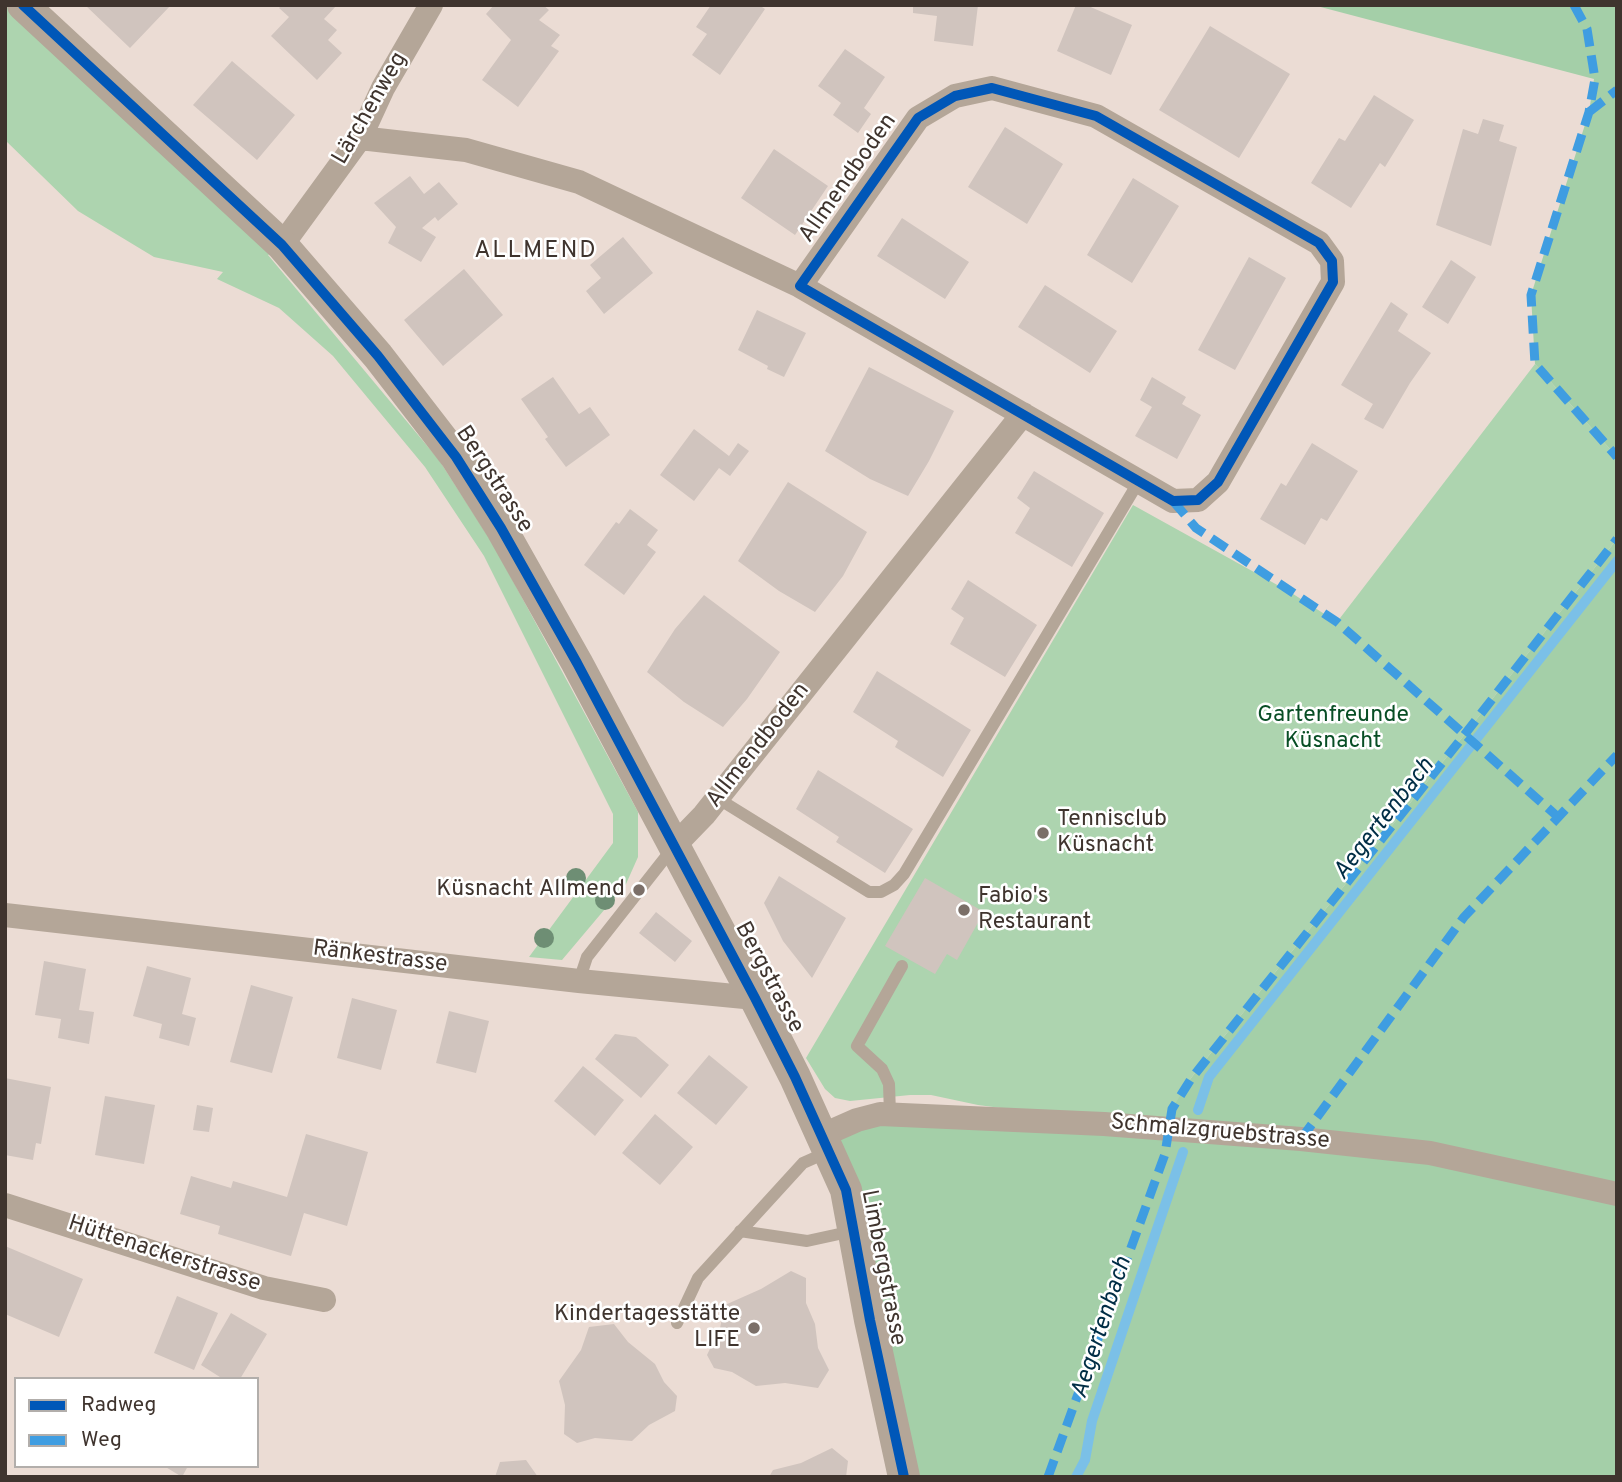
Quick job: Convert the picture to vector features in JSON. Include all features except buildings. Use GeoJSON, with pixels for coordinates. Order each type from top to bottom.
{"type":"FeatureCollection","features":[{"type":"Feature","properties":{"kind":"street","name":"Bergstrasse"},"geometry":{"type":"LineString","coordinates":[[23,5],[282,245],[378,356],[456,457],[501,528],[564,641],[795,1077]]}},
{"type":"Feature","properties":{"kind":"street","name":"Lärchenweg"},"geometry":{"type":"LineString","coordinates":[[282,245],[360,138],[383,88],[431,5]]}},
{"type":"Feature","properties":{"kind":"street","name":"Allmendboden"},"geometry":{"type":"LineString","coordinates":[[360,138],[466,150],[579,182],[800,286],[1173,501],[1198,500],[1218,482],[1333,282],[1332,261],[1319,243],[1096,116],[992,88],[955,96],[918,118],[800,286]]}},
{"type":"Feature","properties":{"kind":"street","name":"Allmendboden"},"geometry":{"type":"LineString","coordinates":[[674,846],[717,798],[1023,414]]}},
{"type":"Feature","properties":{"kind":"street","name":"Ränkestrasse"},"geometry":{"type":"LineString","coordinates":[[5,915],[579,981],[755,998]]}},
{"type":"Feature","properties":{"kind":"street","name":"Limbergstrasse"},"geometry":{"type":"LineString","coordinates":[[795,1077],[846,1190],[870,1320],[904,1477]]}},
{"type":"Feature","properties":{"kind":"street","name":"Schmalzgruebstrasse"},"geometry":{"type":"LineString","coordinates":[[826,1143],[857,1120],[880,1114],[1104,1124],[1301,1139],[1430,1153],[1617,1194]]}},
{"type":"Feature","properties":{"kind":"street","name":"Hüttenackerstrasse"},"geometry":{"type":"LineString","coordinates":[[5,1205],[264,1288],[324,1300]]}},
{"type":"Feature","properties":{"kind":"lane"},"geometry":{"type":"LineString","coordinates":[[717,798],[869,892],[881,892],[894,885],[904,874],[1139,481]]}},
{"type":"Feature","properties":{"kind":"lane"},"geometry":{"type":"LineString","coordinates":[[579,981],[587,957],[674,846]]}},
{"type":"Feature","properties":{"kind":"lane"},"geometry":{"type":"LineString","coordinates":[[890,1114],[889,1084],[882,1069],[857,1046],[902,966]]}},
{"type":"Feature","properties":{"kind":"lane"},"geometry":{"type":"LineString","coordinates":[[677,1323],[698,1278],[803,1163],[826,1143]]}},
{"type":"Feature","properties":{"kind":"lane"},"geometry":{"type":"LineString","coordinates":[[740,1231],[807,1241],[855,1231]]}},
{"type":"Feature","properties":{"kind":"green space"},"geometry":{"type":"Polygon","coordinates":[[[5,5],[23,5],[282,245],[268,255],[439,460],[493,544],[638,812],[638,857],[626,884],[562,960],[529,957],[613,843],[613,814],[484,556],[425,467],[333,356],[279,308],[217,279],[223,272],[154,257],[78,211],[5,140],[5,5]]]}},
{"type":"Feature","properties":{"kind":"green space"},"geometry":{"type":"Polygon","coordinates":[[[1313,5],[1617,5],[1617,457],[1535,364],[1531,295],[1589,112],[1594,79],[1313,5]]]}},
{"type":"Feature","properties":{"kind":"green space","name":"Gartenfreunde Küsnacht"},"geometry":{"type":"Polygon","coordinates":[[[1535,364],[1617,457],[1617,539],[1191,1078],[1169,1130],[978,1105],[931,1095],[850,1101],[835,1098],[825,1089],[806,1058],[1133,505],[1290,592],[1337,622],[1535,364]]]}},
{"type":"Feature","properties":{"kind":"green space"},"geometry":{"type":"Polygon","coordinates":[[[1617,539],[1617,1477],[904,1477],[823,1135],[857,1120],[1169,1129],[1172,1109],[1191,1078],[1617,539]]]}},
{"type":"Feature","properties":{"kind":"waterway","name":"Aegertenbach"},"geometry":{"type":"LineString","coordinates":[[1198,1110],[1209,1077],[1617,561]]}},
{"type":"Feature","properties":{"kind":"waterway","name":"Aegertenbach"},"geometry":{"type":"LineString","coordinates":[[1076,1477],[1085,1460],[1092,1421],[1183,1152]]}},
{"type":"Feature","properties":{"kind":"marked path"},"geometry":{"type":"LineString","coordinates":[[1574,5],[1587,29],[1595,79],[1589,112],[1531,295],[1535,364],[1617,457]]}},
{"type":"Feature","properties":{"kind":"marked path"},"geometry":{"type":"LineString","coordinates":[[1589,112],[1617,90]]}},
{"type":"Feature","properties":{"kind":"marked path"},"geometry":{"type":"LineString","coordinates":[[1173,501],[1196,528],[1337,622],[1558,817]]}},
{"type":"Feature","properties":{"kind":"marked path"},"geometry":{"type":"LineString","coordinates":[[1048,1477],[1165,1154],[1172,1109],[1191,1079],[1617,539]]}},
{"type":"Feature","properties":{"kind":"marked path"},"geometry":{"type":"LineString","coordinates":[[1301,1139],[1464,917],[1617,755]]}},
{"type":"Feature","properties":{"kind":"cycle path"},"geometry":{"type":"LineString","coordinates":[[23,5],[282,245],[378,356],[456,457],[501,528],[577,663],[755,998],[795,1077],[846,1190],[870,1320],[904,1477]]}},
{"type":"Feature","properties":{"kind":"cycle path"},"geometry":{"type":"LineString","coordinates":[[992,88],[1096,116],[1319,243],[1332,261],[1333,282],[1218,482],[1198,500],[1173,501],[800,286],[918,118],[955,96],[992,88]]}},
{"type":"Feature","properties":{"kind":"place","name":"Tennisclub Küsnacht"},"geometry":{"type":"Point","coordinates":[1043,833]}},
{"type":"Feature","properties":{"kind":"place","name":"Küsnacht Allmend"},"geometry":{"type":"Point","coordinates":[639,890]}},
{"type":"Feature","properties":{"kind":"place","name":"Fabio's Restaurant"},"geometry":{"type":"Point","coordinates":[964,910]}},
{"type":"Feature","properties":{"kind":"place","name":"Kindertagesstätte LIFE"},"geometry":{"type":"Point","coordinates":[754,1328]}},
{"type":"Feature","properties":{"kind":"district","name":"ALLMEND"},"geometry":{"type":"Point","coordinates":[536,252]}}]}
